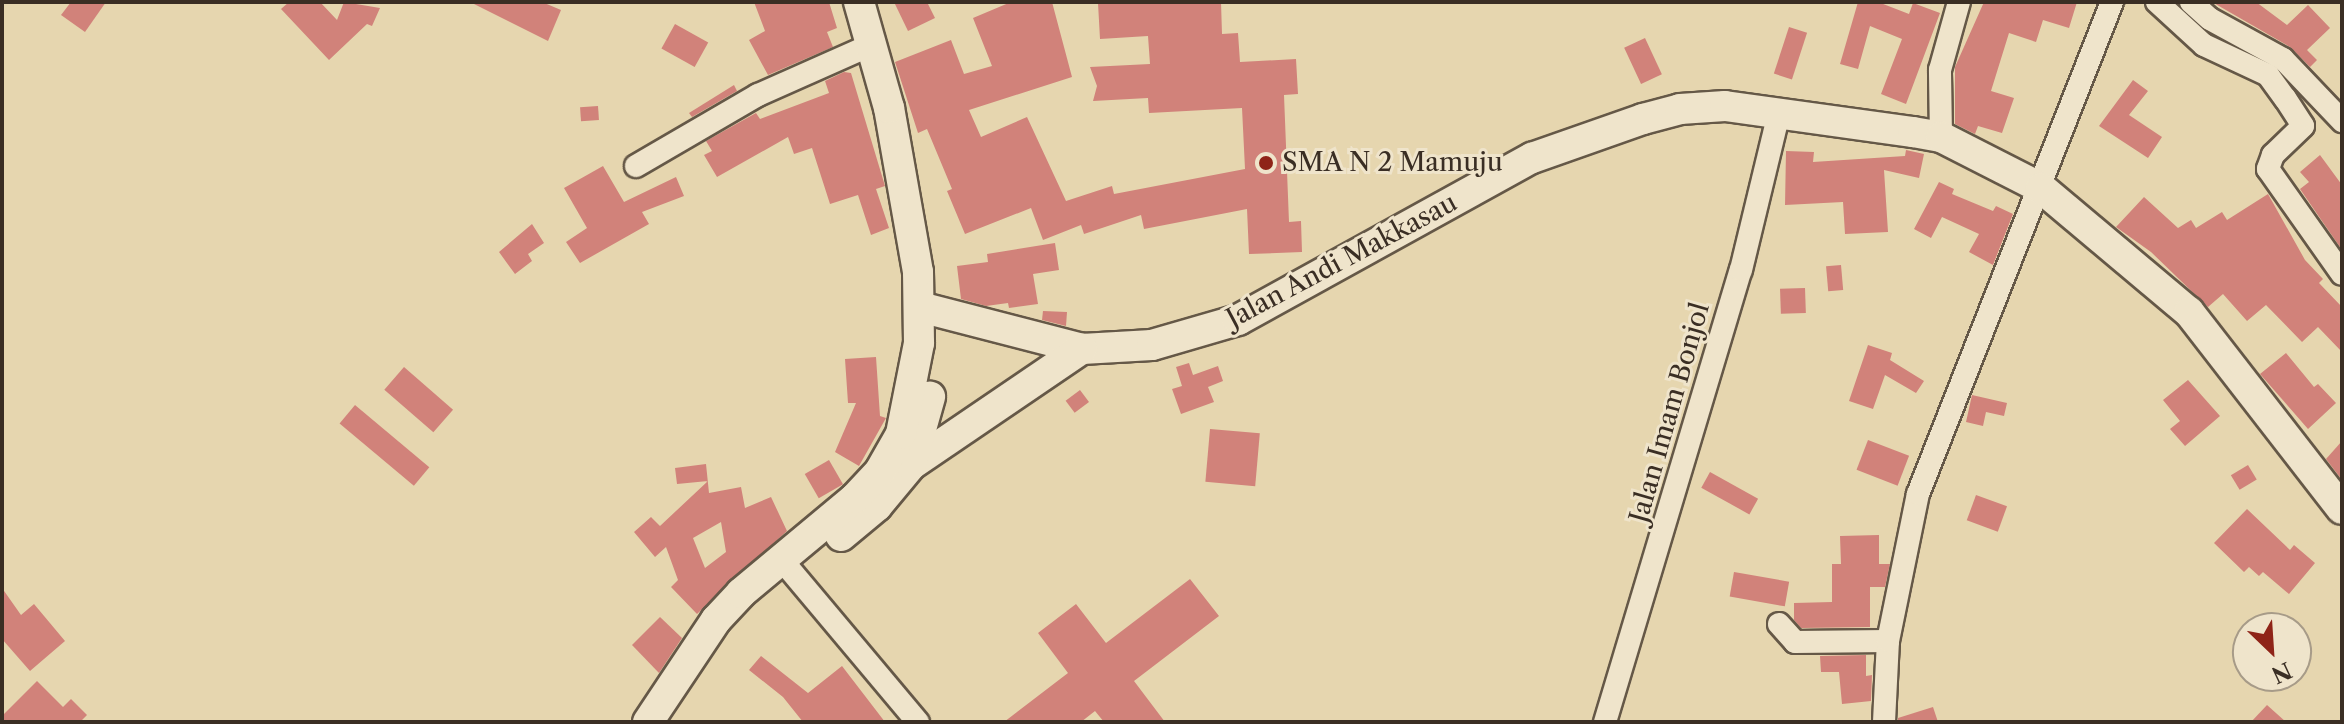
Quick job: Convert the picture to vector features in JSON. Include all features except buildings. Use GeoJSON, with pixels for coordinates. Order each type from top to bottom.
{"type":"FeatureCollection","features":[{"type":"Feature","properties":{"kind":"street"},"geometry":{"type":"LineString","coordinates":[[859,2],[889,108],[909,139],[924,192],[929,311],[926,421],[911,465]]}},
{"type":"Feature","properties":{"kind":"street"},"geometry":{"type":"LineString","coordinates":[[1941,137],[1940,70],[1959,2]]}},
{"type":"Feature","properties":{"kind":"street"},"geometry":{"type":"LineString","coordinates":[[1884,722],[1888,641],[1918,494],[2112,2]]}},
{"type":"Feature","properties":{"kind":"street"},"geometry":{"type":"LineString","coordinates":[[2157,2],[2204,45],[2268,75],[2325,114]]}},
{"type":"Feature","properties":{"kind":"street"},"geometry":{"type":"LineString","coordinates":[[2191,2],[2210,19],[2283,59],[2325,114]]}},
{"type":"Feature","properties":{"kind":"street"},"geometry":{"type":"LineString","coordinates":[[636,166],[758,95],[871,45]]}},
{"type":"Feature","properties":{"kind":"street","name":"Jalan Andi Makkasau"},"geometry":{"type":"LineString","coordinates":[[1082,349],[1152,345],[1238,320],[1532,158],[1680,109],[1725,106],[1778,117],[1941,137],[2041,188],[2189,312],[2342,509]]}},
{"type":"Feature","properties":{"kind":"street"},"geometry":{"type":"LineString","coordinates":[[2325,114],[2273,155],[2268,169],[2342,274]]}},
{"type":"Feature","properties":{"kind":"street","name":"Jalan Imam Bonjol"},"geometry":{"type":"LineString","coordinates":[[1605,722],[1632,646],[1741,270],[1778,117]]}},
{"type":"Feature","properties":{"kind":"street"},"geometry":{"type":"LineString","coordinates":[[929,311],[1028,331],[1082,349]]}},
{"type":"Feature","properties":{"kind":"street"},"geometry":{"type":"LineString","coordinates":[[671,722],[729,633],[855,498],[893,452],[929,311]]}},
{"type":"Feature","properties":{"kind":"street"},"geometry":{"type":"LineString","coordinates":[[648,722],[716,620],[877,506],[911,465],[1082,349]]}},
{"type":"Feature","properties":{"kind":"street"},"geometry":{"type":"LineString","coordinates":[[788,567],[918,722]]}},
{"type":"Feature","properties":{"kind":"street"},"geometry":{"type":"LineString","coordinates":[[1779,624],[1795,642],[1888,641]]}},
{"type":"Feature","properties":{"kind":"place","name":"SMA N 2 Mamuju"},"geometry":{"type":"Point","coordinates":[1266,163]}}]}
